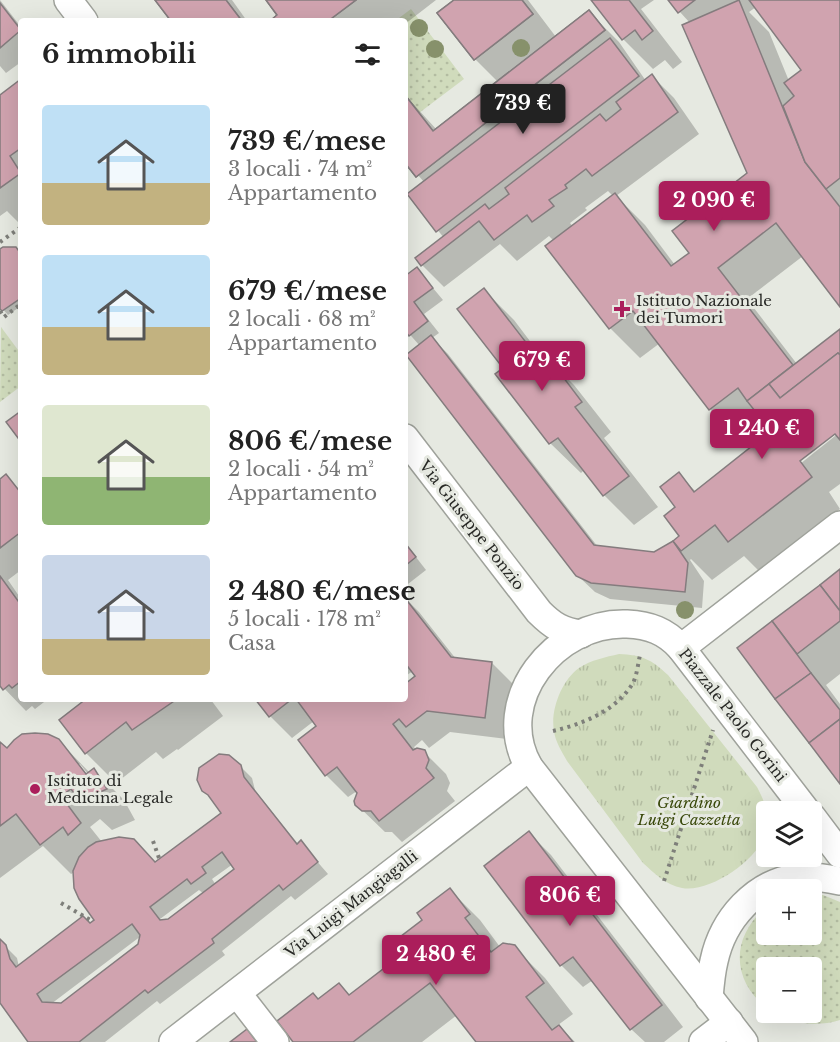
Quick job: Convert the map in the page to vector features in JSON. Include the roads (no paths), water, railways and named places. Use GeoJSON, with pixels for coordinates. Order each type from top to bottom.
{"type":"FeatureCollection","features":[{"type":"Feature","properties":{"kind":"street"},"geometry":{"type":"LineString","coordinates":[[68,0],[82,18]]}},
{"type":"Feature","properties":{"kind":"street","name":"Via Giuseppe Ponzio"},"geometry":{"type":"LineString","coordinates":[[408,442],[539,612]]}},
{"type":"Feature","properties":{"kind":"street"},"geometry":{"type":"LineString","coordinates":[[681,648],[840,525]]}},
{"type":"Feature","properties":{"kind":"street"},"geometry":{"type":"LineString","coordinates":[[539,612],[552,625],[565,631],[581,634]]}},
{"type":"Feature","properties":{"kind":"street"},"geometry":{"type":"LineString","coordinates":[[539,612],[548,646],[544,660]]}},
{"type":"Feature","properties":{"kind":"street","name":"Piazzale Paolo Gorini"},"geometry":{"type":"LineString","coordinates":[[736,1032],[529,767],[520,747],[518,720],[527,687],[544,660],[565,642],[581,634],[598,627],[619,624],[640,625],[654,629],[670,637],[681,648],[799,801]]}},
{"type":"Feature","properties":{"kind":"street","name":"Via Luigi Mangiagalli"},"geometry":{"type":"LineString","coordinates":[[173,1042],[529,767]]}},
{"type":"Feature","properties":{"kind":"street"},"geometry":{"type":"LineString","coordinates":[[822,830],[840,854]]}},
{"type":"Feature","properties":{"kind":"street"},"geometry":{"type":"LineString","coordinates":[[709,998],[714,959],[730,921],[743,905],[759,891],[788,880],[819,877],[840,881]]}},
{"type":"Feature","properties":{"kind":"street"},"geometry":{"type":"LineString","coordinates":[[237,993],[275,1042]]}},
{"type":"Feature","properties":{"kind":"street"},"geometry":{"type":"LineString","coordinates":[[703,1042],[736,1032]]}},
{"type":"Feature","properties":{"kind":"place","name":"Istituto Nazionale dei Tumori"},"geometry":{"type":"Point","coordinates":[622,309]}},
{"type":"Feature","properties":{"kind":"place","name":"Istituto di Medicina Legale"},"geometry":{"type":"Point","coordinates":[35,789]}},
{"type":"Feature","properties":{"kind":"park label","name":"Giardino Luigi Cazzetta"},"geometry":{"type":"Point","coordinates":[689,810]}}]}
